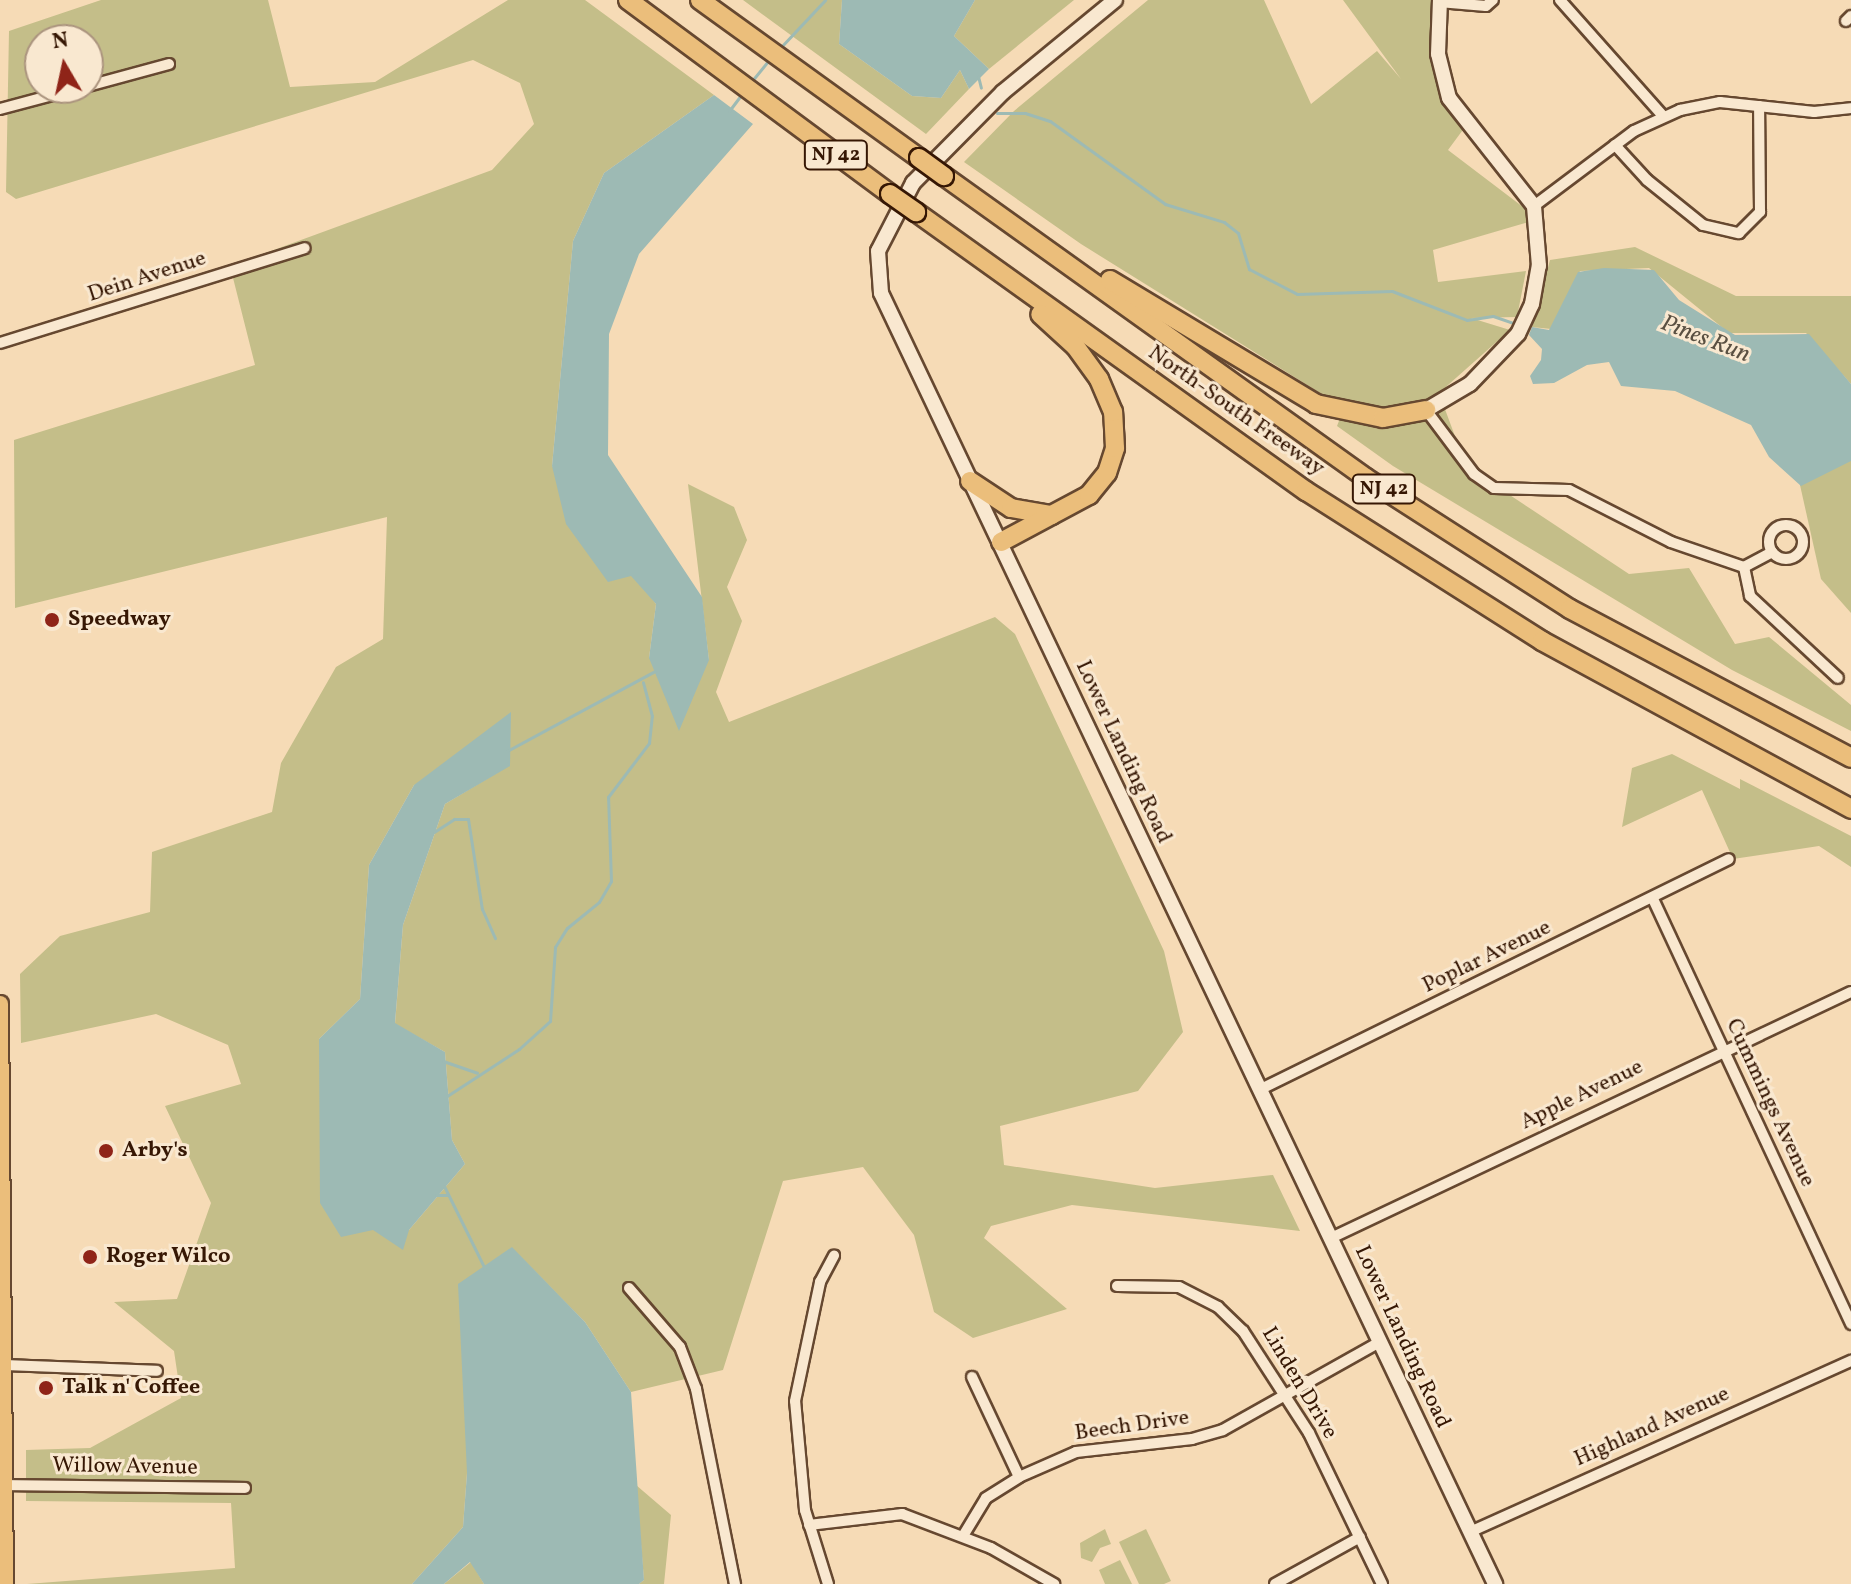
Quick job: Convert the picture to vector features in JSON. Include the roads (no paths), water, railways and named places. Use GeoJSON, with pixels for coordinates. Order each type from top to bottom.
{"type":"FeatureCollection","features":[{"type":"Feature","properties":{"kind":"highway","name":"North-South Freeway"},"geometry":{"type":"LineString","coordinates":[[628,0],[714,67],[1306,491],[1542,641],[1851,809]]}},
{"type":"Feature","properties":{"kind":"highway","name":"North-South Freeway"},"geometry":{"type":"LineString","coordinates":[[700,0],[1366,478],[1570,609],[1851,758]]}},
{"type":"Feature","properties":{"kind":"highway"},"geometry":{"type":"LineString","coordinates":[[1030,237],[1316,404],[1371,417],[1426,410]]}},
{"type":"Feature","properties":{"kind":"highway"},"geometry":{"type":"LineString","coordinates":[[1001,542],[1086,498],[1102,482],[1115,448],[1114,418],[1088,361],[1041,316],[1019,286]]}},
{"type":"Feature","properties":{"kind":"highway"},"geometry":{"type":"LineString","coordinates":[[970,481],[1011,508],[1054,515]]}},
{"type":"Feature","properties":{"kind":"main road","name":"Lower Landing Road"},"geometry":{"type":"LineString","coordinates":[[1115,0],[949,142],[913,183],[878,251],[884,302],[1495,1584]]}},
{"type":"Feature","properties":{"kind":"main road"},"geometry":{"type":"LineString","coordinates":[[1426,410],[1470,384],[1518,334],[1526,320],[1539,266],[1534,206],[1449,98],[1438,54],[1440,1]]}},
{"type":"Feature","properties":{"kind":"main road"},"geometry":{"type":"LineString","coordinates":[[0,1004],[5,1584]]}},
{"type":"Feature","properties":{"kind":"street"},"geometry":{"type":"LineString","coordinates":[[1440,1],[1486,6],[1493,0]]}},
{"type":"Feature","properties":{"kind":"street"},"geometry":{"type":"LineString","coordinates":[[1560,0],[1663,116]]}},
{"type":"Feature","properties":{"kind":"street"},"geometry":{"type":"LineString","coordinates":[[104,82],[169,64]]}},
{"type":"Feature","properties":{"kind":"street"},"geometry":{"type":"LineString","coordinates":[[1534,206],[1615,145],[1663,116],[1720,102],[1814,112],[1851,108]]}},
{"type":"Feature","properties":{"kind":"street"},"geometry":{"type":"LineString","coordinates":[[0,109],[24,103]]}},
{"type":"Feature","properties":{"kind":"street"},"geometry":{"type":"LineString","coordinates":[[1615,145],[1647,180],[1703,225],[1739,233],[1760,212],[1759,106]]}},
{"type":"Feature","properties":{"kind":"street","name":"Dein Avenue"},"geometry":{"type":"LineString","coordinates":[[0,343],[305,248]]}},
{"type":"Feature","properties":{"kind":"street"},"geometry":{"type":"LineString","coordinates":[[1426,410],[1474,474],[1494,488],[1569,490],[1671,542],[1744,567],[1772,552]]}},
{"type":"Feature","properties":{"kind":"street"},"geometry":{"type":"LineString","coordinates":[[1744,567],[1750,596],[1838,678]]}},
{"type":"Feature","properties":{"kind":"street","name":"Poplar Avenue"},"geometry":{"type":"LineString","coordinates":[[1261,1089],[1729,859]]}},
{"type":"Feature","properties":{"kind":"street","name":"Cummings Avenue"},"geometry":{"type":"LineString","coordinates":[[1653,899],[1851,1324]]}},
{"type":"Feature","properties":{"kind":"street","name":"Apple Avenue"},"geometry":{"type":"LineString","coordinates":[[1331,1238],[1851,992]]}},
{"type":"Feature","properties":{"kind":"street"},"geometry":{"type":"LineString","coordinates":[[828,1584],[809,1525],[798,1468],[795,1401],[820,1282],[834,1256]]}},
{"type":"Feature","properties":{"kind":"street","name":"Linden Drive"},"geometry":{"type":"LineString","coordinates":[[1117,1286],[1179,1287],[1218,1307],[1243,1331],[1283,1394],[1382,1584]]}},
{"type":"Feature","properties":{"kind":"street"},"geometry":{"type":"LineString","coordinates":[[629,1288],[680,1347],[696,1389],[735,1584]]}},
{"type":"Feature","properties":{"kind":"street","name":"Beech Drive"},"geometry":{"type":"LineString","coordinates":[[963,1536],[986,1498],[1019,1477],[1076,1452],[1192,1439],[1223,1430],[1380,1342]]}},
{"type":"Feature","properties":{"kind":"street","name":"Highland Avenue"},"geometry":{"type":"LineString","coordinates":[[1470,1532],[1851,1361]]}},
{"type":"Feature","properties":{"kind":"street"},"geometry":{"type":"LineString","coordinates":[[3,1365],[157,1371]]}},
{"type":"Feature","properties":{"kind":"street"},"geometry":{"type":"LineString","coordinates":[[972,1377],[1019,1477]]}},
{"type":"Feature","properties":{"kind":"street","name":"Willow Avenue"},"geometry":{"type":"LineString","coordinates":[[4,1485],[245,1488]]}},
{"type":"Feature","properties":{"kind":"street"},"geometry":{"type":"LineString","coordinates":[[809,1525],[902,1514],[963,1536],[1054,1584]]}},
{"type":"Feature","properties":{"kind":"street"},"geometry":{"type":"LineString","coordinates":[[1275,1584],[1360,1537]]}},
{"type":"Feature","properties":{"kind":"water"},"geometry":{"type":"Polygon","coordinates":[[[842,0],[975,0],[954,36],[989,69],[969,89],[960,70],[941,98],[912,96],[839,44],[842,0]]]}},
{"type":"Feature","properties":{"kind":"water"},"geometry":{"type":"Polygon","coordinates":[[[714,95],[753,124],[639,254],[609,334],[608,455],[702,597],[709,660],[679,731],[649,658],[656,604],[631,576],[608,582],[566,524],[552,466],[573,241],[604,173],[714,95]]]}},
{"type":"Feature","properties":{"kind":"water"},"geometry":{"type":"Polygon","coordinates":[[[1604,268],[1654,270],[1679,300],[1735,335],[1809,334],[1851,384],[1851,461],[1801,486],[1769,457],[1751,425],[1675,391],[1621,386],[1609,362],[1587,365],[1554,383],[1533,384],[1530,376],[1541,360],[1542,349],[1529,335],[1532,327],[1549,330],[1578,272],[1604,268]]]}},
{"type":"Feature","properties":{"kind":"water"},"geometry":{"type":"Polygon","coordinates":[[[511,712],[510,766],[445,804],[403,925],[395,1023],[445,1052],[452,1140],[465,1164],[409,1230],[403,1250],[373,1230],[341,1237],[320,1203],[319,1039],[360,999],[369,865],[414,785],[511,712]]]}},
{"type":"Feature","properties":{"kind":"water"},"geometry":{"type":"Polygon","coordinates":[[[512,1247],[585,1322],[631,1392],[644,1580],[639,1584],[484,1584],[470,1562],[444,1584],[412,1584],[463,1527],[467,1473],[458,1284],[512,1247]]]}},
{"type":"Feature","properties":{"kind":"waterway"},"geometry":{"type":"LineString","coordinates":[[780,48],[825,0]]}},
{"type":"Feature","properties":{"kind":"waterway"},"geometry":{"type":"LineString","coordinates":[[751,82],[769,60]]}},
{"type":"Feature","properties":{"kind":"waterway","name":"Pines Run"},"geometry":{"type":"LineString","coordinates":[[978,76],[981,88]]}},
{"type":"Feature","properties":{"kind":"waterway"},"geometry":{"type":"LineString","coordinates":[[729,111],[742,94]]}},
{"type":"Feature","properties":{"kind":"waterway","name":"Pines Run"},"geometry":{"type":"LineString","coordinates":[[997,113],[1025,113],[1050,121],[1165,204],[1224,222],[1238,233],[1249,269],[1297,294],[1392,291],[1467,320],[1493,316],[1516,324]]}},
{"type":"Feature","properties":{"kind":"waterway"},"geometry":{"type":"LineString","coordinates":[[507,751],[655,671]]}},
{"type":"Feature","properties":{"kind":"waterway"},"geometry":{"type":"LineString","coordinates":[[447,1096],[519,1049],[550,1021],[555,947],[567,928],[599,902],[611,881],[608,797],[649,743],[652,716],[643,682]]}},
{"type":"Feature","properties":{"kind":"waterway"},"geometry":{"type":"LineString","coordinates":[[434,832],[454,819],[468,819],[482,909],[495,938]]}},
{"type":"Feature","properties":{"kind":"waterway"},"geometry":{"type":"LineString","coordinates":[[443,1061],[477,1073]]}},
{"type":"Feature","properties":{"kind":"waterway"},"geometry":{"type":"LineString","coordinates":[[444,1186],[485,1269]]}},
{"type":"Feature","properties":{"kind":"waterway"},"geometry":{"type":"LineString","coordinates":[[436,1195],[448,1195]]}},
{"type":"Feature","properties":{"kind":"place","name":"Speedway"},"geometry":{"type":"Point","coordinates":[52,620]}},
{"type":"Feature","properties":{"kind":"place","name":"Arby's"},"geometry":{"type":"Point","coordinates":[106,1151]}},
{"type":"Feature","properties":{"kind":"place","name":"Roger Wilco"},"geometry":{"type":"Point","coordinates":[90,1257]}},
{"type":"Feature","properties":{"kind":"place","name":"Talk n' Coffee"},"geometry":{"type":"Point","coordinates":[46,1388]}}]}
